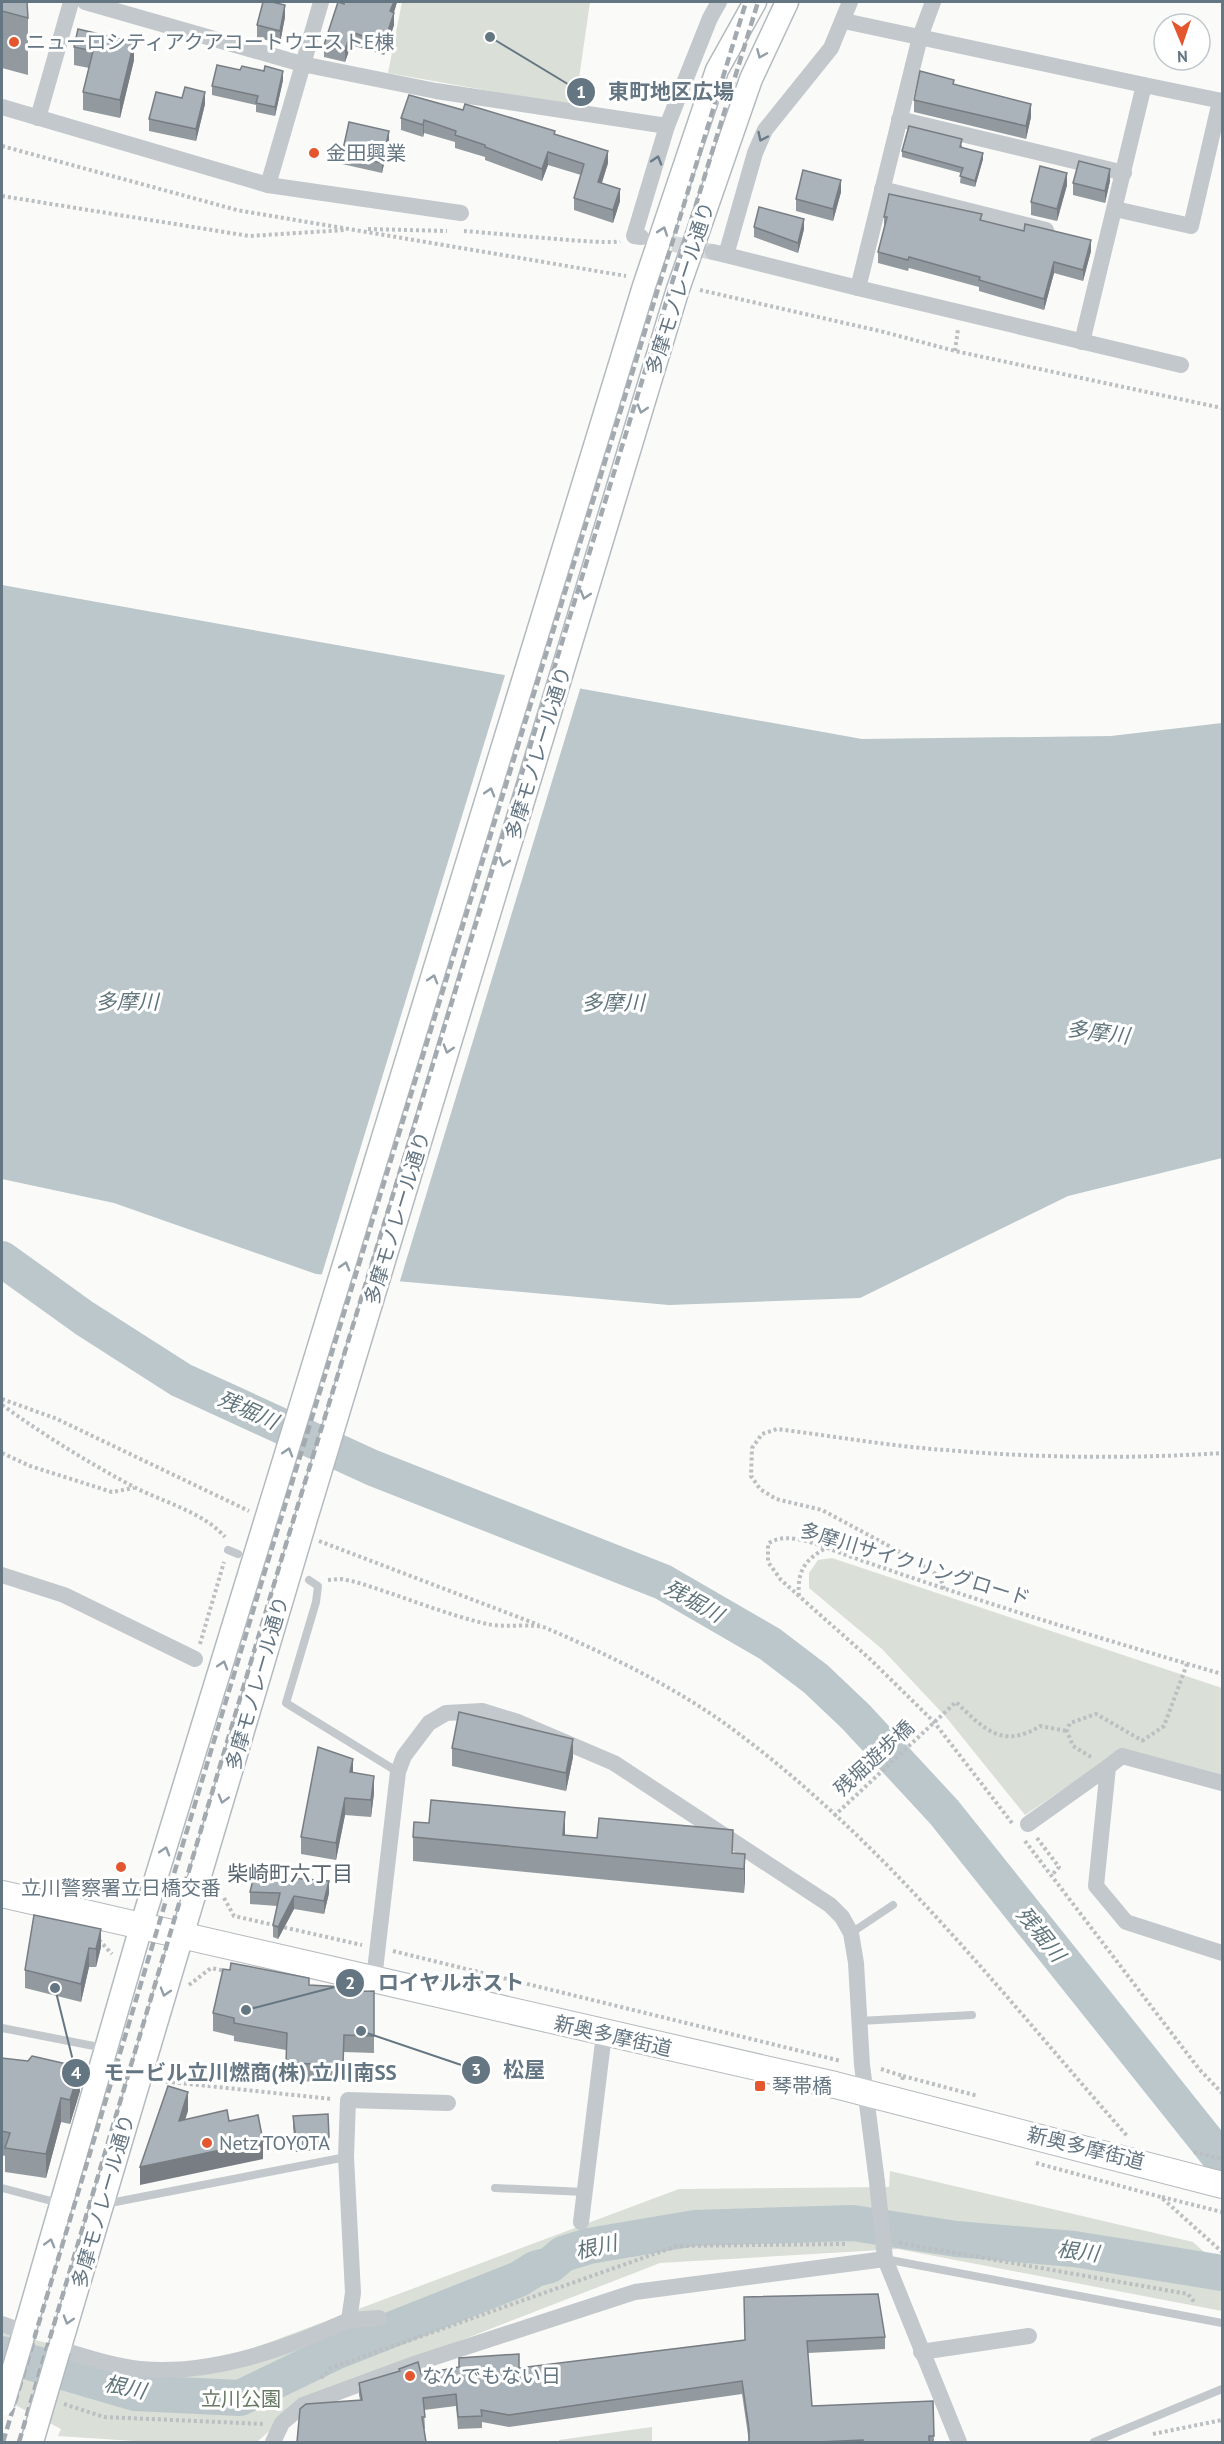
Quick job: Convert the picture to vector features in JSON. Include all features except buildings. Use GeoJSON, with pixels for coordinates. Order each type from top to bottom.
{"type":"FeatureCollection","features":[{"type":"Feature","properties":{"kind":"main road","name":"多摩モノレール通り"},"geometry":{"type":"LineString","coordinates":[[2,2406],[264,1511],[638,282],[717,70],[755,2]]}},
{"type":"Feature","properties":{"kind":"main road","name":"多摩モノレール通り"},"geometry":{"type":"LineString","coordinates":[[32,2442],[182,1936],[310,1531],[751,79],[787,2]]}},
{"type":"Feature","properties":{"kind":"main road","name":"新奥多摩街道"},"geometry":{"type":"LineString","coordinates":[[2,1894],[866,2093],[1222,2185]]}},
{"type":"Feature","properties":{"kind":"street"},"geometry":{"type":"LineString","coordinates":[[38,117],[71,2]]}},
{"type":"Feature","properties":{"kind":"street"},"geometry":{"type":"LineString","coordinates":[[85,2],[302,64],[436,91],[667,126]]}},
{"type":"Feature","properties":{"kind":"street"},"geometry":{"type":"LineString","coordinates":[[268,185],[321,2]]}},
{"type":"Feature","properties":{"kind":"street"},"geometry":{"type":"LineString","coordinates":[[637,236],[667,126],[710,18],[719,2]]}},
{"type":"Feature","properties":{"kind":"street"},"geometry":{"type":"LineString","coordinates":[[850,2],[831,48],[765,130],[719,253],[1181,365]]}},
{"type":"Feature","properties":{"kind":"street"},"geometry":{"type":"LineString","coordinates":[[858,288],[920,37],[933,2]]}},
{"type":"Feature","properties":{"kind":"street"},"geometry":{"type":"LineString","coordinates":[[844,21],[1221,101],[1191,226],[1115,209]]}},
{"type":"Feature","properties":{"kind":"street"},"geometry":{"type":"LineString","coordinates":[[1082,342],[1100,243],[1115,209],[1144,85]]}},
{"type":"Feature","properties":{"kind":"street"},"geometry":{"type":"LineString","coordinates":[[2,107],[268,185],[461,213]]}},
{"type":"Feature","properties":{"kind":"street"},"geometry":{"type":"LineString","coordinates":[[899,119],[1124,172]]}},
{"type":"Feature","properties":{"kind":"street"},"geometry":{"type":"LineString","coordinates":[[882,189],[1061,233]]}},
{"type":"Feature","properties":{"kind":"street"},"geometry":{"type":"LineString","coordinates":[[2,1575],[64,1595],[195,1659]]}},
{"type":"Feature","properties":{"kind":"street"},"geometry":{"type":"LineString","coordinates":[[374,1979],[398,1772],[404,1756],[429,1723],[446,1713],[482,1712],[518,1722],[614,1763],[830,1905],[842,1917],[851,1933],[856,1963],[866,2093],[885,2259],[958,2442]]}},
{"type":"Feature","properties":{"kind":"street"},"geometry":{"type":"LineString","coordinates":[[1023,1831],[1122,1756],[1222,1783]]}},
{"type":"Feature","properties":{"kind":"street"},"geometry":{"type":"LineString","coordinates":[[1108,1767],[1096,1886],[1126,1922],[1222,1953]]}},
{"type":"Feature","properties":{"kind":"street"},"geometry":{"type":"LineString","coordinates":[[581,2222],[604,2034]]}},
{"type":"Feature","properties":{"kind":"street"},"geometry":{"type":"LineString","coordinates":[[350,2320],[353,2293],[346,2157],[348,2100],[448,2103]]}},
{"type":"Feature","properties":{"kind":"street"},"geometry":{"type":"LineString","coordinates":[[273,2442],[282,2423],[303,2405],[417,2362],[635,2292],[885,2259]]}},
{"type":"Feature","properties":{"kind":"street"},"geometry":{"type":"LineString","coordinates":[[59,2349],[102,2362],[140,2369],[181,2370],[256,2355],[313,2337],[350,2320],[379,2318]]}},
{"type":"Feature","properties":{"kind":"street"},"geometry":{"type":"LineString","coordinates":[[2,2324],[23,2336]]}},
{"type":"Feature","properties":{"kind":"street"},"geometry":{"type":"LineString","coordinates":[[921,2352],[1029,2336]]}},
{"type":"Feature","properties":{"kind":"lane"},"geometry":{"type":"LineString","coordinates":[[228,1550],[238,1554]]}},
{"type":"Feature","properties":{"kind":"lane"},"geometry":{"type":"LineString","coordinates":[[309,1580],[318,1586],[316,1602],[286,1703],[398,1772]]}},
{"type":"Feature","properties":{"kind":"lane"},"geometry":{"type":"LineString","coordinates":[[851,1933],[893,1905]]}},
{"type":"Feature","properties":{"kind":"lane"},"geometry":{"type":"LineString","coordinates":[[859,2021],[972,2015]]}},
{"type":"Feature","properties":{"kind":"lane"},"geometry":{"type":"LineString","coordinates":[[2,2028],[107,2049]]}},
{"type":"Feature","properties":{"kind":"lane"},"geometry":{"type":"LineString","coordinates":[[103,2204],[346,2157]]}},
{"type":"Feature","properties":{"kind":"lane"},"geometry":{"type":"LineString","coordinates":[[2,2188],[62,2204]]}},
{"type":"Feature","properties":{"kind":"lane"},"geometry":{"type":"LineString","coordinates":[[495,2188],[586,2192]]}},
{"type":"Feature","properties":{"kind":"lane"},"geometry":{"type":"LineString","coordinates":[[885,2259],[1222,2323]]}},
{"type":"Feature","properties":{"kind":"lane"},"geometry":{"type":"LineString","coordinates":[[1094,2442],[1222,2390]]}},
{"type":"Feature","properties":{"kind":"path"},"geometry":{"type":"LineString","coordinates":[[2,146],[237,210],[354,229],[638,282]]}},
{"type":"Feature","properties":{"kind":"path"},"geometry":{"type":"LineString","coordinates":[[2,196],[249,236],[354,229],[503,233],[597,244],[616,244],[637,236]]}},
{"type":"Feature","properties":{"kind":"path"},"geometry":{"type":"LineString","coordinates":[[686,291],[884,332],[955,351],[1222,408]]}},
{"type":"Feature","properties":{"kind":"path"},"geometry":{"type":"LineString","coordinates":[[2,1399],[57,1419],[264,1511]]}},
{"type":"Feature","properties":{"kind":"path"},"geometry":{"type":"LineString","coordinates":[[2,1405],[62,1447],[135,1488],[215,1526],[226,1538],[228,1550],[195,1659]]}},
{"type":"Feature","properties":{"kind":"path"},"geometry":{"type":"LineString","coordinates":[[944,1589],[940,1577],[915,1560],[822,1510],[776,1499],[760,1489],[751,1476],[750,1461],[752,1448],[762,1434],[777,1429],[943,1450],[1031,1456],[1145,1458],[1222,1453]]}},
{"type":"Feature","properties":{"kind":"path"},"geometry":{"type":"LineString","coordinates":[[2,1453],[30,1466],[112,1492],[135,1488]]}},
{"type":"Feature","properties":{"kind":"path"},"geometry":{"type":"LineString","coordinates":[[310,1531],[542,1626],[688,1699],[731,1729],[787,1773],[916,1895],[1128,2137]]}},
{"type":"Feature","properties":{"kind":"path","name":"多摩川サイクリングロード"},"geometry":{"type":"LineString","coordinates":[[1023,1831],[934,1722],[871,1660],[799,1597],[768,1562],[768,1544],[772,1540],[789,1539],[826,1548],[944,1589],[1222,1674]]}},
{"type":"Feature","properties":{"kind":"path"},"geometry":{"type":"LineString","coordinates":[[799,1597],[799,1572],[812,1556],[826,1548]]}},
{"type":"Feature","properties":{"kind":"path"},"geometry":{"type":"LineString","coordinates":[[318,1586],[327,1581],[342,1579],[488,1624],[513,1628],[542,1626]]}},
{"type":"Feature","properties":{"kind":"path"},"geometry":{"type":"LineString","coordinates":[[1164,1725],[1187,1664]]}},
{"type":"Feature","properties":{"kind":"path","name":"残堀遊歩橋"},"geometry":{"type":"LineString","coordinates":[[834,1816],[956,1702],[983,1728],[1004,1737],[1027,1735],[1040,1726],[1067,1731]]}},
{"type":"Feature","properties":{"kind":"path"},"geometry":{"type":"LineString","coordinates":[[1108,1767],[1073,1746],[1067,1731],[1070,1723],[1096,1714],[1143,1741]]}},
{"type":"Feature","properties":{"kind":"path"},"geometry":{"type":"LineString","coordinates":[[1023,1831],[1059,1867],[1052,1875]]}},
{"type":"Feature","properties":{"kind":"path"},"geometry":{"type":"LineString","coordinates":[[1023,1831],[1052,1875],[1199,2069],[1222,2093]]}},
{"type":"Feature","properties":{"kind":"path"},"geometry":{"type":"LineString","coordinates":[[98,1939],[111,1951],[114,1960]]}},
{"type":"Feature","properties":{"kind":"path"},"geometry":{"type":"LineString","coordinates":[[139,2078],[348,2100]]}},
{"type":"Feature","properties":{"kind":"path"},"geometry":{"type":"LineString","coordinates":[[1026,2160],[1222,2212]]}},
{"type":"Feature","properties":{"kind":"path"},"geometry":{"type":"LineString","coordinates":[[1161,2197],[1222,2252]]}},
{"type":"Feature","properties":{"kind":"path"},"geometry":{"type":"LineString","coordinates":[[58,2402],[104,2417],[268,2424]]}},
{"type":"Feature","properties":{"kind":"path"},"geometry":{"type":"LineString","coordinates":[[1150,2435],[1222,2420]]}},
{"type":"Feature","properties":{"kind":"green space"},"geometry":{"type":"Polygon","coordinates":[[[402,2],[590,2],[575,106],[388,73],[402,2]]]}},
{"type":"Feature","properties":{"kind":"green space"},"geometry":{"type":"Polygon","coordinates":[[[832,1558],[1222,1688],[1222,1777],[1121,1750],[1025,1815],[946,1717],[882,1649],[809,1588],[809,1573],[818,1560],[832,1558]]]}},
{"type":"Feature","properties":{"kind":"green space","name":"立川公園"},"geometry":{"type":"Polygon","coordinates":[[[890,2171],[1193,2242],[1222,2268],[1222,2311],[898,2249],[660,2263],[300,2403],[257,2442],[149,2442],[58,2436],[61,2429],[2,2398],[2,2332],[182,2375],[679,2189],[889,2187],[890,2171]]]}},
{"type":"Feature","properties":{"kind":"green space"},"geometry":{"type":"Polygon","coordinates":[[[652,2427],[652,2442],[559,2442],[559,2440],[652,2427]]]}},
{"type":"Feature","properties":{"kind":"water","name":"多摩川"},"geometry":{"type":"Polygon","coordinates":[[[2,585],[862,739],[1111,736],[1222,723],[1222,1158],[1068,1196],[860,1298],[669,1305],[316,1274],[114,1203],[2,1179],[2,585]]]}},
{"type":"Feature","properties":{"kind":"pier"},"geometry":{"type":"Polygon","coordinates":[[[506,672],[581,686],[399,1284],[321,1277],[506,672]]]}},
{"type":"Feature","properties":{"kind":"waterway","name":"残堀川"},"geometry":{"type":"LineString","coordinates":[[2,1259],[84,1318],[181,1380],[373,1468],[663,1582],[770,1644],[816,1679],[856,1717],[944,1812],[1222,2160]]}},
{"type":"Feature","properties":{"kind":"waterway","name":"根川"},"geometry":{"type":"LineString","coordinates":[[2,2354],[135,2393],[240,2398],[335,2352],[519,2279],[535,2269],[550,2265],[563,2254],[589,2246],[695,2228],[853,2223],[956,2239],[1074,2249],[1222,2273]]}},
{"type":"Feature","properties":{"kind":"tunnel"},"geometry":{"type":"LineString","coordinates":[[649,239],[713,252]]}},
{"type":"Feature","properties":{"kind":"railway"},"geometry":{"type":"LineString","coordinates":[[3,2442],[272,1548],[746,2]]}},
{"type":"Feature","properties":{"kind":"railway"},"geometry":{"type":"LineString","coordinates":[[19,2442],[283,1554],[758,2]]}},
{"type":"Feature","properties":{"kind":"place","name":"東町地区広場"},"geometry":{"type":"Point","coordinates":[490,37]}},
{"type":"Feature","properties":{"kind":"place","name":"ニューロシティアクアコートウエストE棟"},"geometry":{"type":"Point","coordinates":[14,42]}},
{"type":"Feature","properties":{"kind":"place","name":"金田興業"},"geometry":{"type":"Point","coordinates":[314,153]}},
{"type":"Feature","properties":{"kind":"place","name":"立川警察署立日橋交番"},"geometry":{"type":"Point","coordinates":[121,1867]}},
{"type":"Feature","properties":{"kind":"place","name":"モービル立川燃商(株) 立川南SS"},"geometry":{"type":"Point","coordinates":[55,1988]}},
{"type":"Feature","properties":{"kind":"place","name":"ロイヤルホスト"},"geometry":{"type":"Point","coordinates":[246,2010]}},
{"type":"Feature","properties":{"kind":"place","name":"松屋"},"geometry":{"type":"Point","coordinates":[361,2031]}},
{"type":"Feature","properties":{"kind":"place","name":"琴帯橋"},"geometry":{"type":"Point","coordinates":[760,2086]}},
{"type":"Feature","properties":{"kind":"place","name":"Netz TOYOTA"},"geometry":{"type":"Point","coordinates":[207,2143]}},
{"type":"Feature","properties":{"kind":"place","name":"なんでもない日"},"geometry":{"type":"Point","coordinates":[410,2376]}},
{"type":"Feature","properties":{"kind":"district","name":"柴崎町六丁目"},"geometry":{"type":"Point","coordinates":[290,1873]}}]}
